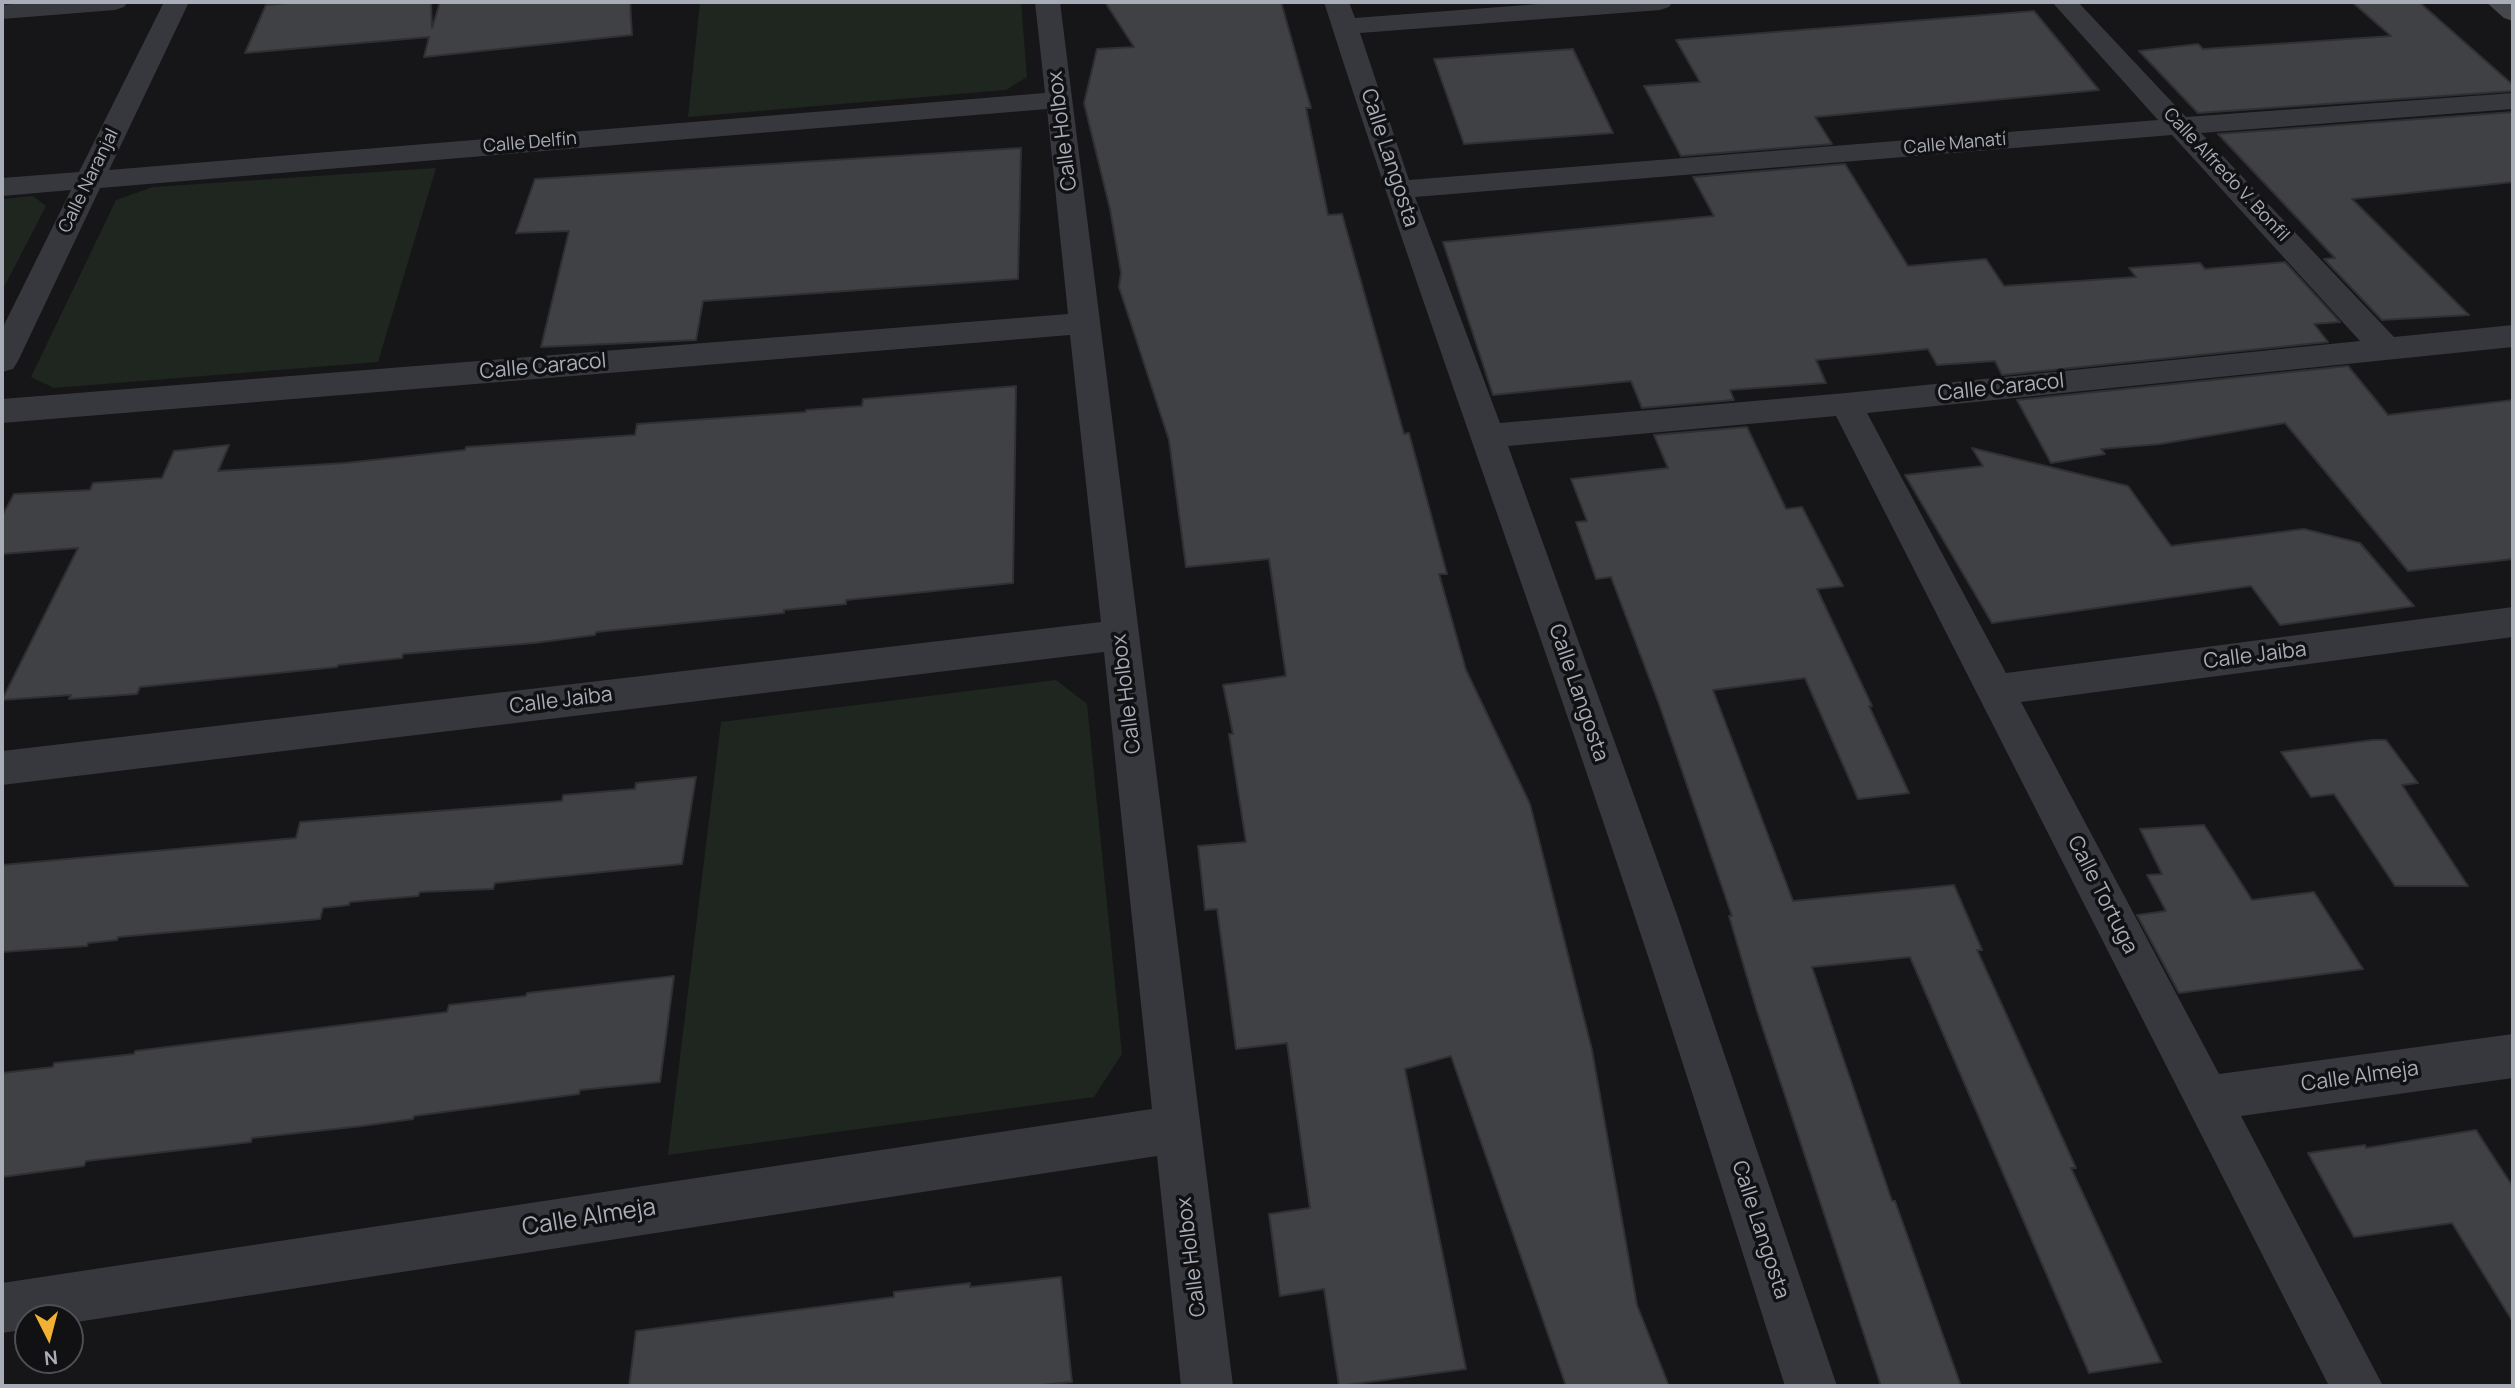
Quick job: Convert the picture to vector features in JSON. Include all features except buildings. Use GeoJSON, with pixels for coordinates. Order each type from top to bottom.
{"type":"FeatureCollection","features":[{"type":"Feature","properties":{"kind":"main road"},"geometry":{"type":"LineString","coordinates":[[2499,2],[2513,13]]}},
{"type":"Feature","properties":{"kind":"street"},"geometry":{"type":"LineString","coordinates":[[2,12],[115,2]]}},
{"type":"Feature","properties":{"kind":"street","name":"Calle Naranjal"},"geometry":{"type":"LineString","coordinates":[[2,361],[176,2]]}},
{"type":"Feature","properties":{"kind":"street","name":"Calle Holbox"},"geometry":{"type":"LineString","coordinates":[[1048,2],[1207,1386]]}},
{"type":"Feature","properties":{"kind":"street"},"geometry":{"type":"LineString","coordinates":[[1342,14],[1660,2]]}},
{"type":"Feature","properties":{"kind":"street","name":"Calle Alfredo V. Bonfil"},"geometry":{"type":"LineString","coordinates":[[2064,2],[2386,349]]}},
{"type":"Feature","properties":{"kind":"street","name":"Calle Langosta"},"geometry":{"type":"LineString","coordinates":[[1342,14],[1398,190],[1488,436],[1655,912],[1811,1386]]}},
{"type":"Feature","properties":{"kind":"street","name":"Calle Delfín"},"geometry":{"type":"LineString","coordinates":[[2,187],[1059,100]]}},
{"type":"Feature","properties":{"kind":"street","name":"Calle Manatí"},"geometry":{"type":"LineString","coordinates":[[1398,190],[2181,126],[2513,102]]}},
{"type":"Feature","properties":{"kind":"street","name":"Calle Caracol"},"geometry":{"type":"LineString","coordinates":[[2,411],[1085,323]]}},
{"type":"Feature","properties":{"kind":"street","name":"Calle Caracol"},"geometry":{"type":"LineString","coordinates":[[1488,436],[1846,404],[2513,336]]}},
{"type":"Feature","properties":{"kind":"street","name":"Calle Tortuga"},"geometry":{"type":"LineString","coordinates":[[1846,404],[2357,1386]]}},
{"type":"Feature","properties":{"kind":"street","name":"Calle Jaiba"},"geometry":{"type":"LineString","coordinates":[[1996,690],[2513,622]]}},
{"type":"Feature","properties":{"kind":"street","name":"Calle Jaiba"},"geometry":{"type":"LineString","coordinates":[[2,768],[1120,635]]}},
{"type":"Feature","properties":{"kind":"street","name":"Calle Almeja"},"geometry":{"type":"LineString","coordinates":[[2207,1098],[2513,1056]]}},
{"type":"Feature","properties":{"kind":"street","name":"Calle Almeja"},"geometry":{"type":"LineString","coordinates":[[2,1308],[1177,1129]]}},
{"type":"Feature","properties":{"kind":"shaded area"},"geometry":{"type":"Polygon","coordinates":[[[700,2],[1021,2],[1027,77],[1006,90],[688,117],[700,2]]]}},
{"type":"Feature","properties":{"kind":"shaded area"},"geometry":{"type":"Polygon","coordinates":[[[436,168],[378,362],[54,388],[31,377],[116,200],[153,187],[436,168]]]}},
{"type":"Feature","properties":{"kind":"shaded area"},"geometry":{"type":"Polygon","coordinates":[[[33,196],[46,206],[2,291],[2,199],[33,196]]]}},
{"type":"Feature","properties":{"kind":"shaded area"},"geometry":{"type":"Polygon","coordinates":[[[1056,680],[1087,704],[1122,1054],[1094,1097],[668,1155],[721,722],[1056,680]]]}}]}
